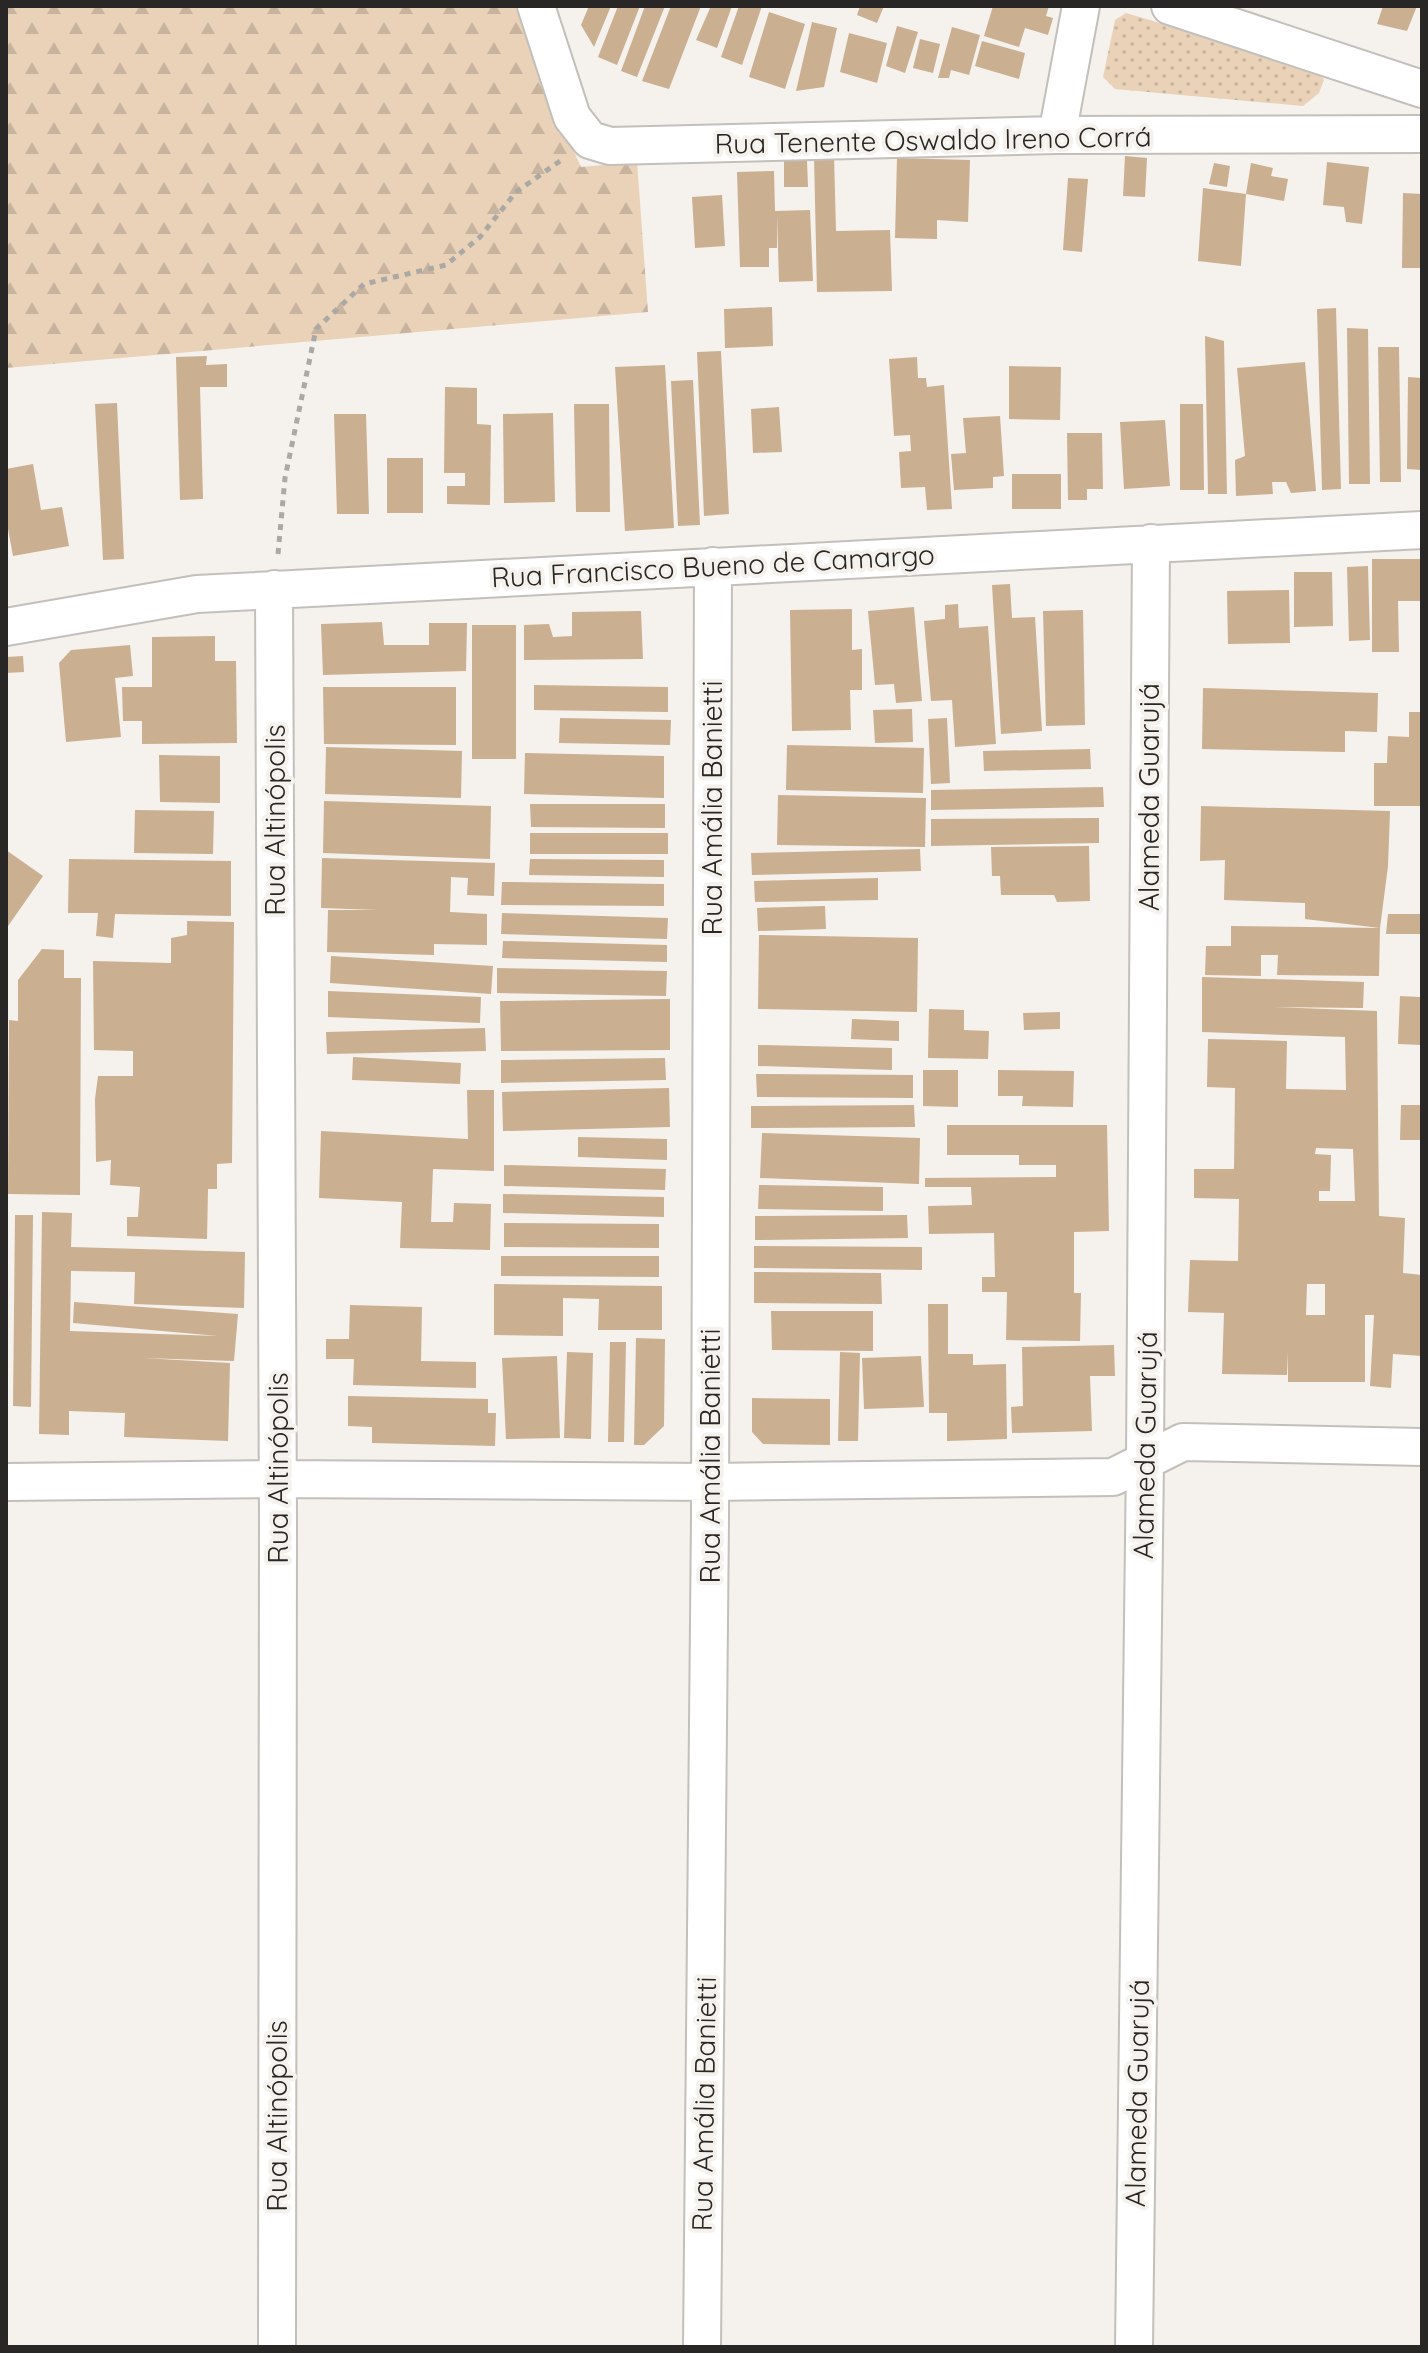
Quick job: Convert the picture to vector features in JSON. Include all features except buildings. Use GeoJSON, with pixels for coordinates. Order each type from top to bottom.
{"type":"FeatureCollection","features":[{"type":"Feature","properties":{"kind":"street"},"geometry":{"type":"LineString","coordinates":[[536,6],[572,117],[590,140]]}},
{"type":"Feature","properties":{"kind":"street"},"geometry":{"type":"LineString","coordinates":[[1057,135],[1081,6]]}},
{"type":"Feature","properties":{"kind":"street"},"geometry":{"type":"LineString","coordinates":[[1170,6],[1422,89]]}},
{"type":"Feature","properties":{"kind":"street","name":"Rua Tenente Oswaldo Ireno Corrá"},"geometry":{"type":"LineString","coordinates":[[590,140],[610,146],[1057,135],[1422,134]]}},
{"type":"Feature","properties":{"kind":"street","name":"Rua Francisco Bueno de Camargo"},"geometry":{"type":"LineString","coordinates":[[6,627],[197,594],[1422,530]]}},
{"type":"Feature","properties":{"kind":"street","name":"Alameda Guarujá"},"geometry":{"type":"LineString","coordinates":[[1134,2347],[1145,1460],[1151,543]]}},
{"type":"Feature","properties":{"kind":"street","name":"Rua Amália Banietti"},"geometry":{"type":"LineString","coordinates":[[702,2347],[710,1482],[713,566]]}},
{"type":"Feature","properties":{"kind":"street","name":"Rua Altinópolis"},"geometry":{"type":"LineString","coordinates":[[274,589],[278,1479],[277,2347]]}},
{"type":"Feature","properties":{"kind":"street"},"geometry":{"type":"LineString","coordinates":[[6,1482],[278,1479],[710,1482],[1113,1477],[1183,1442],[1422,1447]]}},
{"type":"Feature","properties":{"kind":"path"},"geometry":{"type":"LineString","coordinates":[[274,589],[285,478],[316,329],[364,284],[446,265],[480,237],[516,192],[590,140]]}},
{"type":"Feature","properties":{"kind":"green space"},"geometry":{"type":"Polygon","coordinates":[[[6,6],[515,6],[543,83],[581,167],[637,162],[648,312],[6,368],[6,6]]]}},
{"type":"Feature","properties":{"kind":"green space"},"geometry":{"type":"Polygon","coordinates":[[[1126,13],[1318,70],[1324,80],[1319,93],[1303,106],[1115,89],[1103,77],[1115,20],[1126,13]]]}}]}
